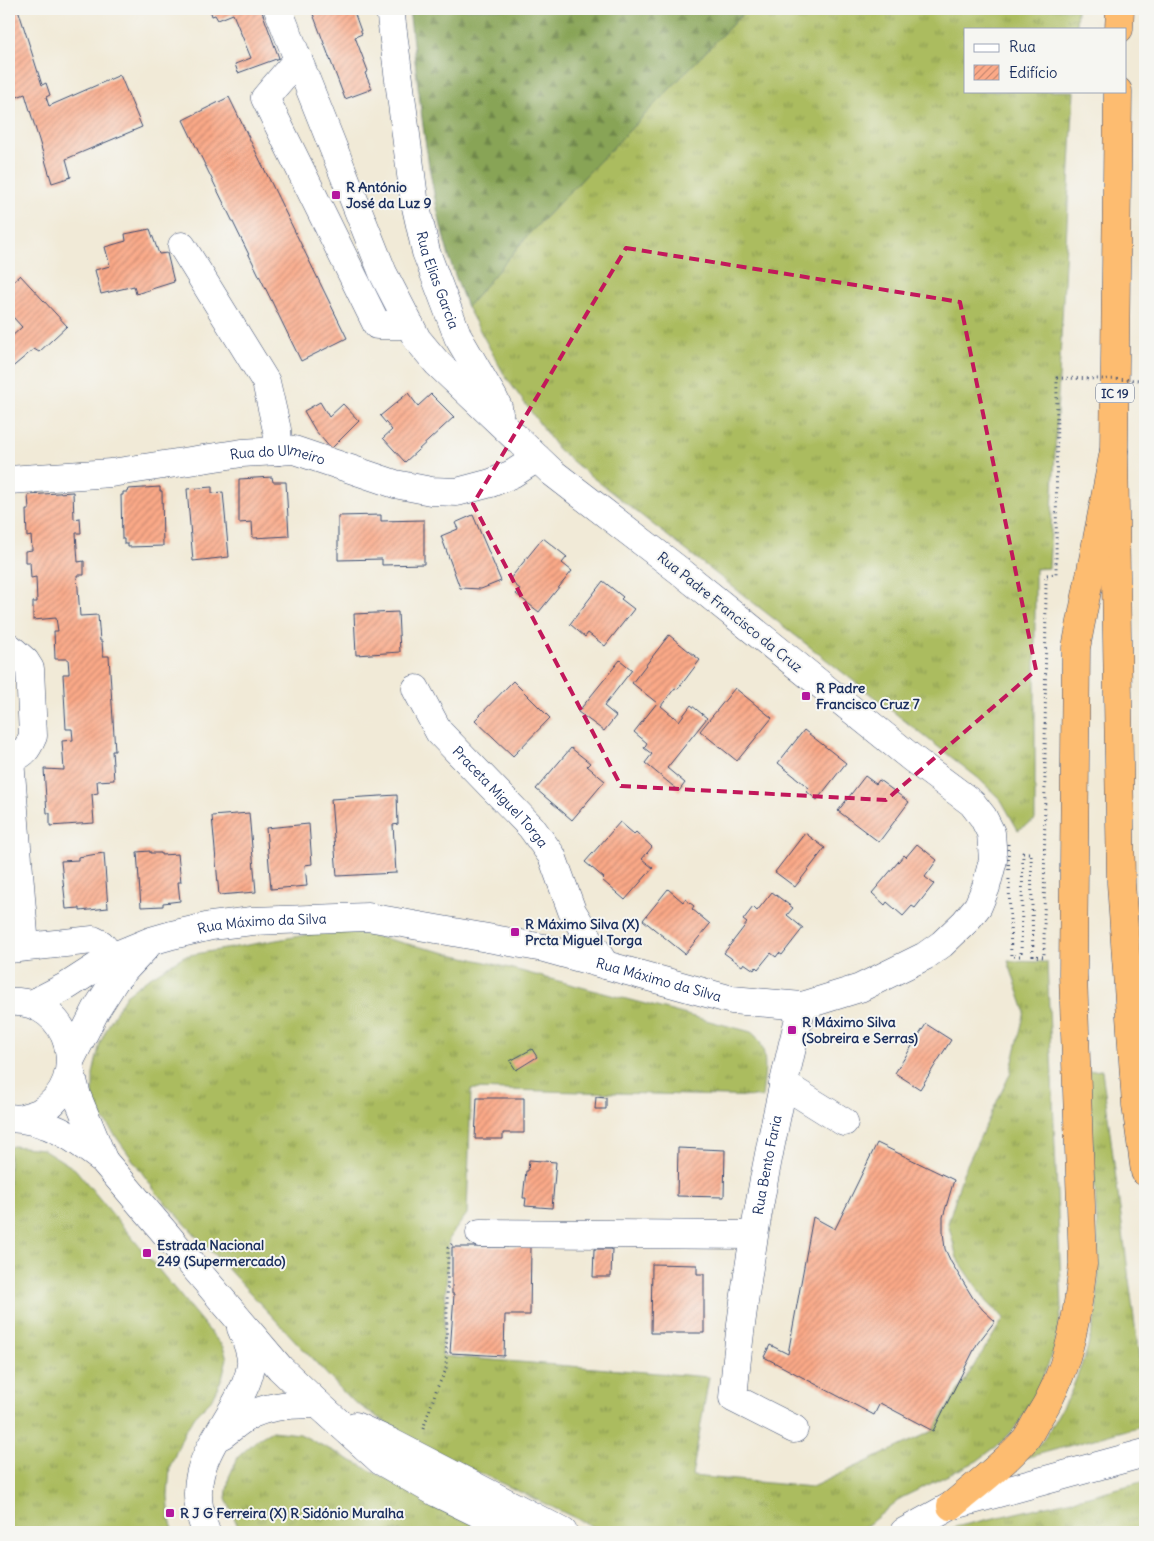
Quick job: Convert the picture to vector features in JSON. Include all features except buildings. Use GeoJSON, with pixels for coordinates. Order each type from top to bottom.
{"type":"FeatureCollection","features":[{"type":"Feature","properties":{"kind":"highway"},"geometry":{"type":"LineString","coordinates":[[1119,28],[1120,9]]}},
{"type":"Feature","properties":{"kind":"highway","name":"IC 19"},"geometry":{"type":"LineString","coordinates":[[1118,92],[1114,451],[1121,883],[1136,1105],[1145,1172]]}},
{"type":"Feature","properties":{"kind":"highway"},"geometry":{"type":"LineString","coordinates":[[951,1506],[1001,1464],[1026,1439],[1045,1409],[1060,1379],[1078,1310],[1083,1264],[1073,974],[1076,648],[1114,451]]}},
{"type":"Feature","properties":{"kind":"street","name":"Rua Padre Francisco da Cruz"},"geometry":{"type":"LineString","coordinates":[[278,9],[383,273],[417,339],[437,363],[545,466],[680,571],[913,759],[972,803],[1000,839]]}},
{"type":"Feature","properties":{"kind":"street","name":"Rua Elias Garcia"},"geometry":{"type":"LineString","coordinates":[[390,9],[414,198],[426,252],[458,337],[498,407],[500,423]]}},
{"type":"Feature","properties":{"kind":"street"},"geometry":{"type":"LineString","coordinates":[[298,59],[265,98],[376,325],[410,326]]}},
{"type":"Feature","properties":{"kind":"street"},"geometry":{"type":"LineString","coordinates":[[182,246],[266,382],[277,430],[279,451]]}},
{"type":"Feature","properties":{"kind":"street","name":"Rua do Ulmeiro"},"geometry":{"type":"LineString","coordinates":[[9,480],[111,473],[242,453],[294,450],[395,484],[431,491],[457,492],[491,483],[512,474],[545,466]]}},
{"type":"Feature","properties":{"kind":"street"},"geometry":{"type":"LineString","coordinates":[[9,647],[25,661],[30,669],[33,736],[22,755],[10,760],[17,948],[93,940],[101,944],[112,957]]}},
{"type":"Feature","properties":{"kind":"street","name":"Praceta Miguel Torga"},"geometry":{"type":"LineString","coordinates":[[416,689],[439,732],[531,827],[552,856],[572,912],[605,965]]}},
{"type":"Feature","properties":{"kind":"street","name":"Rua Máximo da Silva"},"geometry":{"type":"LineString","coordinates":[[20,1003],[67,986],[112,957],[152,941],[211,926],[252,921],[368,917],[544,948],[732,1000],[802,1006],[860,988],[925,956],[942,944],[965,922],[978,906],[986,887],[1000,839]]}},
{"type":"Feature","properties":{"kind":"street"},"geometry":{"type":"LineString","coordinates":[[544,948],[572,912]]}},
{"type":"Feature","properties":{"kind":"street"},"geometry":{"type":"LineString","coordinates":[[15,1118],[39,1112],[54,1101],[65,1087],[70,1064],[96,1010],[115,980],[152,941]]}},
{"type":"Feature","properties":{"kind":"street"},"geometry":{"type":"LineString","coordinates":[[20,1003],[48,1013],[60,1026],[68,1042],[70,1064],[77,1096],[103,1160]]}},
{"type":"Feature","properties":{"kind":"street","name":"Rua Bento Faria"},"geometry":{"type":"LineString","coordinates":[[794,1429],[733,1398],[740,1327],[753,1234],[783,1084],[802,1006]]}},
{"type":"Feature","properties":{"kind":"street"},"geometry":{"type":"LineString","coordinates":[[783,1084],[844,1122]]}},
{"type":"Feature","properties":{"kind":"street"},"geometry":{"type":"LineString","coordinates":[[15,1118],[51,1126],[74,1138],[103,1160],[280,1368],[381,1461],[437,1493],[516,1532]]}},
{"type":"Feature","properties":{"kind":"street"},"geometry":{"type":"LineString","coordinates":[[480,1233],[753,1234]]}},
{"type":"Feature","properties":{"kind":"street"},"geometry":{"type":"LineString","coordinates":[[206,1532],[198,1505],[198,1486],[206,1454],[249,1379],[251,1363],[247,1342],[234,1316]]}},
{"type":"Feature","properties":{"kind":"street"},"geometry":{"type":"LineString","coordinates":[[214,1441],[251,1415],[273,1407],[292,1404],[324,1409],[563,1532]]}},
{"type":"Feature","properties":{"kind":"street"},"geometry":{"type":"LineString","coordinates":[[904,1532],[951,1506],[1145,1454]]}},
{"type":"Feature","properties":{"kind":"path"},"geometry":{"type":"LineString","coordinates":[[1000,839],[1011,956],[1021,956],[1023,853],[1031,853],[1033,956],[1044,957],[1046,575],[1056,574],[1058,378],[1145,380]]}},
{"type":"Feature","properties":{"kind":"path"},"geometry":{"type":"LineString","coordinates":[[431,1434],[423,1429],[437,1388],[446,1370],[448,1248],[455,1240],[480,1233]]}},
{"type":"Feature","properties":{"kind":"highlighted area"},"geometry":{"type":"Polygon","coordinates":[[[626,248],[960,302],[1036,670],[886,800],[621,786],[473,504],[626,248]]]}},
{"type":"Feature","properties":{"kind":"green space"},"geometry":{"type":"Polygon","coordinates":[[[409,9],[747,9],[529,234],[467,307],[449,257],[434,196],[424,134],[409,9]]]}},
{"type":"Feature","properties":{"kind":"green space"},"geometry":{"type":"Polygon","coordinates":[[[747,9],[1077,9],[1076,28],[964,28],[964,92],[1074,92],[1049,568],[1035,569],[1035,820],[1018,830],[1001,800],[978,778],[558,449],[505,376],[467,307],[529,234],[747,9]]]}},
{"type":"Feature","properties":{"kind":"green space"},"geometry":{"type":"Polygon","coordinates":[[[356,932],[490,963],[751,1032],[757,1038],[764,1053],[765,1062],[762,1097],[471,1089],[467,1214],[449,1238],[442,1356],[709,1377],[692,1476],[812,1487],[933,1431],[1004,1318],[987,1302],[957,1258],[948,1223],[963,1173],[1010,1074],[1025,1011],[1008,961],[1047,962],[1062,1307],[1054,1350],[1040,1384],[1017,1426],[1001,1443],[977,1461],[901,1498],[859,1532],[605,1532],[416,1443],[350,1399],[158,1195],[101,1116],[93,1100],[93,1074],[100,1043],[126,995],[147,979],[184,956],[317,933],[356,932]]]}},
{"type":"Feature","properties":{"kind":"green space"},"geometry":{"type":"Polygon","coordinates":[[[1102,1070],[1145,1403],[1145,1425],[1025,1458],[1044,1439],[1071,1392],[1086,1353],[1096,1315],[1099,1267],[1089,1071],[1102,1070]]]}},
{"type":"Feature","properties":{"kind":"green space"},"geometry":{"type":"Polygon","coordinates":[[[13,1146],[43,1149],[75,1169],[223,1347],[227,1358],[222,1378],[211,1400],[195,1416],[184,1433],[170,1467],[168,1496],[170,1520],[174,1532],[9,1532],[9,1148],[13,1146]]]}},
{"type":"Feature","properties":{"kind":"green space"},"geometry":{"type":"Polygon","coordinates":[[[272,1431],[300,1434],[490,1532],[240,1532],[226,1498],[229,1477],[238,1457],[258,1439],[272,1431]]]}},
{"type":"Feature","properties":{"kind":"green space"},"geometry":{"type":"Polygon","coordinates":[[[1145,1481],[1145,1532],[943,1532],[955,1527],[1145,1481]]]}},
{"type":"Feature","properties":{"kind":"place","name":"R António José da Luz 9"},"geometry":{"type":"Point","coordinates":[336,195]}},
{"type":"Feature","properties":{"kind":"place","name":"R Padre Francisco Cruz 7"},"geometry":{"type":"Point","coordinates":[806,696]}},
{"type":"Feature","properties":{"kind":"place","name":"R Máximo Silva (X) Prcta Miguel Torga"},"geometry":{"type":"Point","coordinates":[515,932]}},
{"type":"Feature","properties":{"kind":"place","name":"R Máximo Silva (Sobreira e Serras)"},"geometry":{"type":"Point","coordinates":[792,1030]}},
{"type":"Feature","properties":{"kind":"place","name":"Estrada Nacional 249 (Supermercado)"},"geometry":{"type":"Point","coordinates":[147,1253]}},
{"type":"Feature","properties":{"kind":"place","name":"R J G Ferreira (X) R Sidónio Muralha"},"geometry":{"type":"Point","coordinates":[170,1513]}}]}
